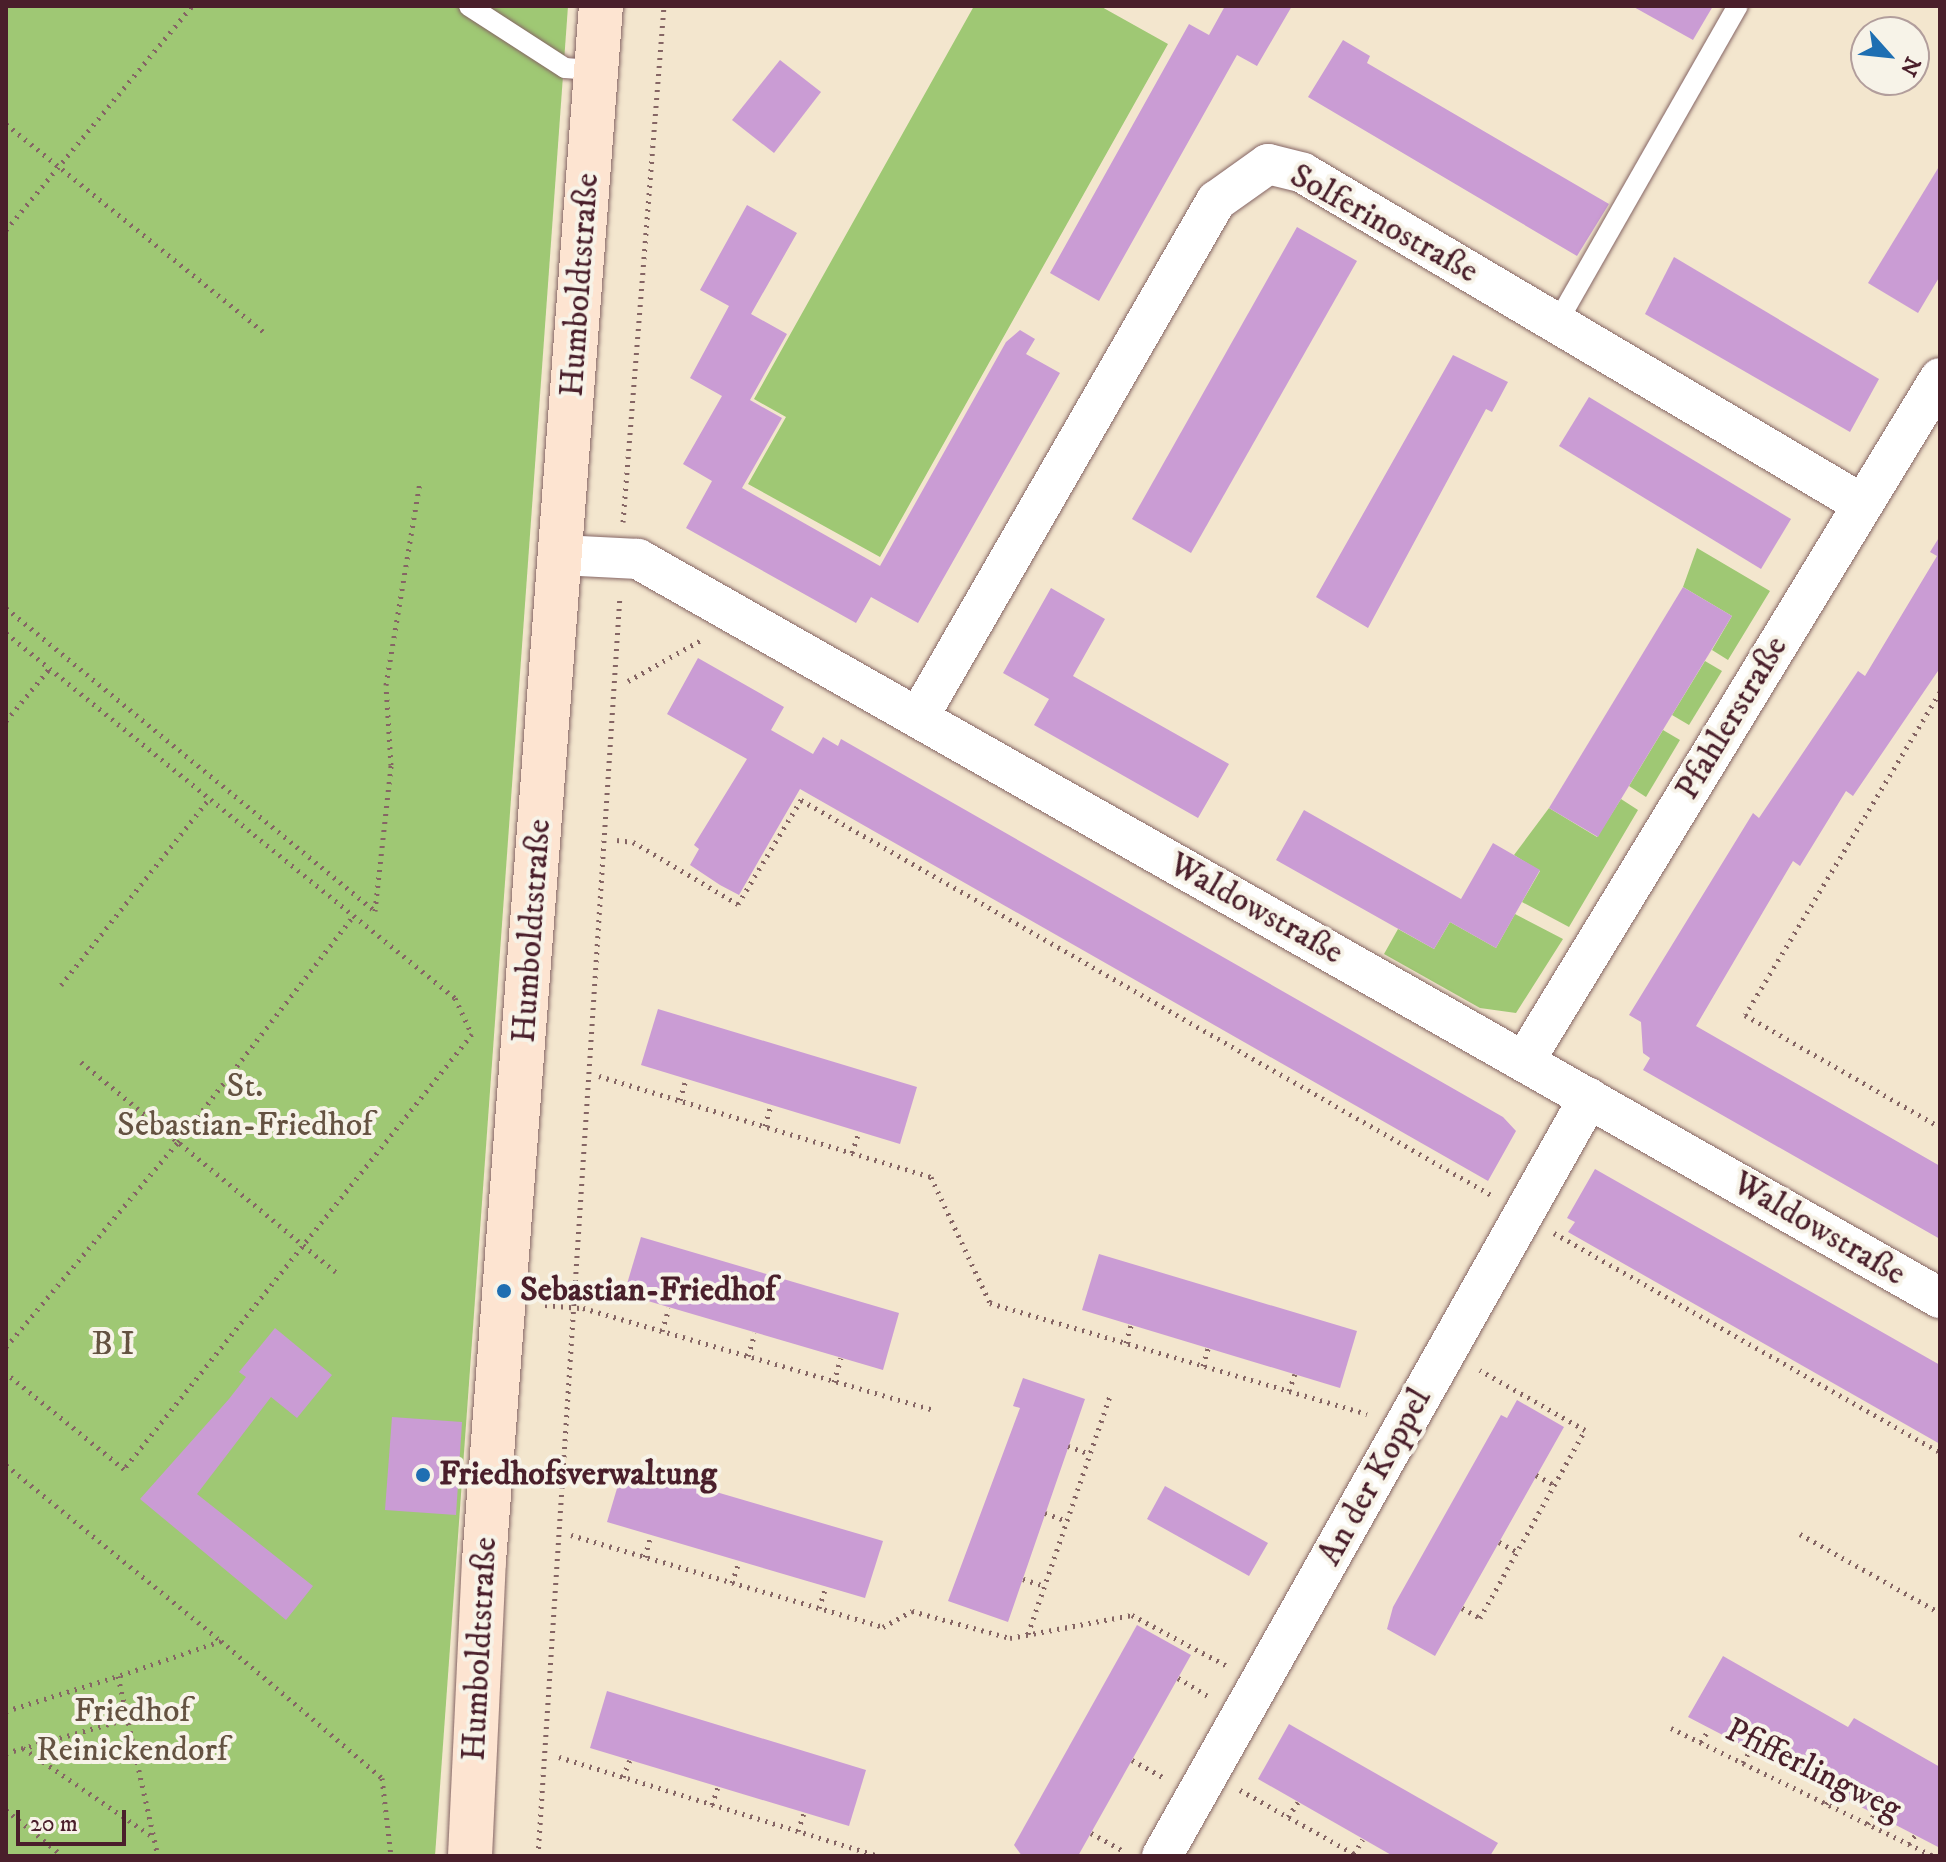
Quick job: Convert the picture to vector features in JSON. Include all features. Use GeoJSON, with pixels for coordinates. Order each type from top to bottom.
{"type":"FeatureCollection","features":[{"type":"Feature","properties":{"kind":"street","name":"Humboldtstraße"},"geometry":{"type":"LineString","coordinates":[[470,1856],[484,1561],[601,6]]}},
{"type":"Feature","properties":{"kind":"street","name":"Solferinostraße"},"geometry":{"type":"LineString","coordinates":[[918,718],[1216,201],[1243,175],[1268,164],[1303,173],[1558,321],[1862,504]]}},
{"type":"Feature","properties":{"kind":"street","name":"Pfahlerstraße"},"geometry":{"type":"LineString","coordinates":[[1525,1060],[1940,378]]}},
{"type":"Feature","properties":{"kind":"street","name":"Waldowstraße"},"geometry":{"type":"LineString","coordinates":[[561,555],[638,559],[1940,1298]]}},
{"type":"Feature","properties":{"kind":"street","name":"An der Koppel"},"geometry":{"type":"LineString","coordinates":[[1144,1854],[1589,1098]]}},
{"type":"Feature","properties":{"kind":"lane"},"geometry":{"type":"LineString","coordinates":[[469,6],[565,68],[596,70]]}},
{"type":"Feature","properties":{"kind":"lane"},"geometry":{"type":"LineString","coordinates":[[1558,321],[1738,6]]}},
{"type":"Feature","properties":{"kind":"path"},"geometry":{"type":"LineString","coordinates":[[6,230],[192,6]]}},
{"type":"Feature","properties":{"kind":"path"},"geometry":{"type":"LineString","coordinates":[[538,1856],[571,1307],[664,6]]}},
{"type":"Feature","properties":{"kind":"path"},"geometry":{"type":"LineString","coordinates":[[6,124],[265,333]]}},
{"type":"Feature","properties":{"kind":"path"},"geometry":{"type":"LineString","coordinates":[[6,608],[375,911],[391,765],[386,685],[420,481]]}},
{"type":"Feature","properties":{"kind":"path"},"geometry":{"type":"LineString","coordinates":[[6,633],[455,998],[472,1034],[124,1469],[6,1373]]}},
{"type":"Feature","properties":{"kind":"path"},"geometry":{"type":"LineString","coordinates":[[628,681],[712,633]]}},
{"type":"Feature","properties":{"kind":"path"},"geometry":{"type":"LineString","coordinates":[[6,721],[49,669]]}},
{"type":"Feature","properties":{"kind":"path"},"geometry":{"type":"LineString","coordinates":[[1940,692],[1745,1015],[1940,1127]]}},
{"type":"Feature","properties":{"kind":"path"},"geometry":{"type":"LineString","coordinates":[[61,985],[210,798]]}},
{"type":"Feature","properties":{"kind":"path"},"geometry":{"type":"LineString","coordinates":[[617,840],[633,842],[738,904],[801,800],[1497,1199]]}},
{"type":"Feature","properties":{"kind":"path"},"geometry":{"type":"LineString","coordinates":[[6,1347],[178,1142],[354,915]]}},
{"type":"Feature","properties":{"kind":"path"},"geometry":{"type":"LineString","coordinates":[[81,1062],[336,1272]]}},
{"type":"Feature","properties":{"kind":"path"},"geometry":{"type":"LineString","coordinates":[[599,1076],[931,1177],[990,1303],[1375,1416]]}},
{"type":"Feature","properties":{"kind":"path"},"geometry":{"type":"LineString","coordinates":[[680,1100],[686,1079]]}},
{"type":"Feature","properties":{"kind":"path"},"geometry":{"type":"LineString","coordinates":[[765,1126],[771,1105]]}},
{"type":"Feature","properties":{"kind":"path"},"geometry":{"type":"LineString","coordinates":[[852,1153],[859,1132]]}},
{"type":"Feature","properties":{"kind":"path"},"geometry":{"type":"LineString","coordinates":[[1539,1224],[1940,1452]]}},
{"type":"Feature","properties":{"kind":"path"},"geometry":{"type":"LineString","coordinates":[[545,1305],[571,1307],[662,1331],[933,1410]]}},
{"type":"Feature","properties":{"kind":"path"},"geometry":{"type":"LineString","coordinates":[[662,1331],[669,1308]]}},
{"type":"Feature","properties":{"kind":"path"},"geometry":{"type":"LineString","coordinates":[[1126,1343],[1131,1325]]}},
{"type":"Feature","properties":{"kind":"path"},"geometry":{"type":"LineString","coordinates":[[748,1356],[755,1333]]}},
{"type":"Feature","properties":{"kind":"path"},"geometry":{"type":"LineString","coordinates":[[1203,1366],[1208,1348]]}},
{"type":"Feature","properties":{"kind":"path"},"geometry":{"type":"LineString","coordinates":[[834,1382],[841,1358]]}},
{"type":"Feature","properties":{"kind":"path"},"geometry":{"type":"LineString","coordinates":[[1462,1608],[1480,1618],[1585,1430],[1475,1368]]}},
{"type":"Feature","properties":{"kind":"path"},"geometry":{"type":"LineString","coordinates":[[1289,1391],[1295,1374]]}},
{"type":"Feature","properties":{"kind":"path"},"geometry":{"type":"LineString","coordinates":[[1028,1635],[1111,1393]]}},
{"type":"Feature","properties":{"kind":"path"},"geometry":{"type":"LineString","coordinates":[[1068,1446],[1090,1454]]}},
{"type":"Feature","properties":{"kind":"path"},"geometry":{"type":"LineString","coordinates":[[6,1465],[382,1778],[391,1856]]}},
{"type":"Feature","properties":{"kind":"path"},"geometry":{"type":"LineString","coordinates":[[1536,1475],[1554,1485]]}},
{"type":"Feature","properties":{"kind":"path"},"geometry":{"type":"LineString","coordinates":[[1045,1513],[1067,1521]]}},
{"type":"Feature","properties":{"kind":"path"},"geometry":{"type":"LineString","coordinates":[[1800,1534],[1940,1613]]}},
{"type":"Feature","properties":{"kind":"path"},"geometry":{"type":"LineString","coordinates":[[571,1535],[883,1627],[912,1611],[1010,1638],[1132,1615],[1232,1669]]}},
{"type":"Feature","properties":{"kind":"path"},"geometry":{"type":"LineString","coordinates":[[645,1557],[651,1535]]}},
{"type":"Feature","properties":{"kind":"path"},"geometry":{"type":"LineString","coordinates":[[1499,1542],[1517,1552]]}},
{"type":"Feature","properties":{"kind":"path"},"geometry":{"type":"LineString","coordinates":[[732,1583],[739,1561]]}},
{"type":"Feature","properties":{"kind":"path"},"geometry":{"type":"LineString","coordinates":[[1023,1579],[1044,1586]]}},
{"type":"Feature","properties":{"kind":"path"},"geometry":{"type":"LineString","coordinates":[[819,1608],[826,1586]]}},
{"type":"Feature","properties":{"kind":"path"},"geometry":{"type":"LineString","coordinates":[[6,1711],[221,1641]]}},
{"type":"Feature","properties":{"kind":"path"},"geometry":{"type":"LineString","coordinates":[[118,1676],[158,1856]]}},
{"type":"Feature","properties":{"kind":"path"},"geometry":{"type":"LineString","coordinates":[[1178,1678],[1215,1699]]}},
{"type":"Feature","properties":{"kind":"path"},"geometry":{"type":"LineString","coordinates":[[6,1753],[127,1719]]}},
{"type":"Feature","properties":{"kind":"path","name":"Pfifferlingweg"},"geometry":{"type":"LineString","coordinates":[[1671,1728],[1933,1856]]}},
{"type":"Feature","properties":{"kind":"path"},"geometry":{"type":"LineString","coordinates":[[1701,1742],[1709,1729]]}},
{"type":"Feature","properties":{"kind":"path"},"geometry":{"type":"LineString","coordinates":[[23,1748],[154,1837]]}},
{"type":"Feature","properties":{"kind":"path"},"geometry":{"type":"LineString","coordinates":[[1743,1763],[1749,1752]]}},
{"type":"Feature","properties":{"kind":"path"},"geometry":{"type":"LineString","coordinates":[[559,1757],[879,1856]]}},
{"type":"Feature","properties":{"kind":"path"},"geometry":{"type":"LineString","coordinates":[[623,1777],[630,1760]]}},
{"type":"Feature","properties":{"kind":"path"},"geometry":{"type":"LineString","coordinates":[[1132,1760],[1168,1781]]}},
{"type":"Feature","properties":{"kind":"path"},"geometry":{"type":"LineString","coordinates":[[1784,1783],[1789,1774]]}},
{"type":"Feature","properties":{"kind":"path"},"geometry":{"type":"LineString","coordinates":[[712,1805],[718,1786]]}},
{"type":"Feature","properties":{"kind":"path"},"geometry":{"type":"LineString","coordinates":[[1236,1788],[1356,1855],[1363,1839]]}},
{"type":"Feature","properties":{"kind":"path"},"geometry":{"type":"LineString","coordinates":[[1826,1804],[1835,1788]]}},
{"type":"Feature","properties":{"kind":"path"},"geometry":{"type":"LineString","coordinates":[[1288,1817],[1298,1802]]}},
{"type":"Feature","properties":{"kind":"path"},"geometry":{"type":"LineString","coordinates":[[6,1810],[63,1856]]}},
{"type":"Feature","properties":{"kind":"path"},"geometry":{"type":"LineString","coordinates":[[1868,1824],[1876,1811]]}},
{"type":"Feature","properties":{"kind":"path"},"geometry":{"type":"LineString","coordinates":[[798,1831],[804,1813]]}},
{"type":"Feature","properties":{"kind":"path"},"geometry":{"type":"LineString","coordinates":[[1091,1833],[1144,1854]]}},
{"type":"Feature","properties":{"kind":"path"},"geometry":{"type":"LineString","coordinates":[[1909,1844],[1916,1834]]}},
{"type":"Feature","properties":{"kind":"green space"},"geometry":{"type":"Polygon","coordinates":[[[6,6],[568,6],[435,1856],[6,1856],[6,6]]]}},
{"type":"Feature","properties":{"kind":"green space"},"geometry":{"type":"Polygon","coordinates":[[[974,6],[1100,6],[1168,44],[880,557],[748,484],[786,417],[754,399],[974,6]]]}},
{"type":"Feature","properties":{"kind":"green space"},"geometry":{"type":"Polygon","coordinates":[[[1697,548],[1770,591],[1728,660],[1712,650],[1732,616],[1683,587],[1697,548]]]}},
{"type":"Feature","properties":{"kind":"green space"},"geometry":{"type":"Polygon","coordinates":[[[1705,661],[1722,671],[1689,725],[1672,715],[1705,661]]]}},
{"type":"Feature","properties":{"kind":"green space"},"geometry":{"type":"Polygon","coordinates":[[[1663,730],[1680,740],[1646,797],[1629,786],[1663,730]]]}},
{"type":"Feature","properties":{"kind":"green space"},"geometry":{"type":"Polygon","coordinates":[[[1621,799],[1638,810],[1569,927],[1522,902],[1540,871],[1514,855],[1549,808],[1597,837],[1621,799]]]}},
{"type":"Feature","properties":{"kind":"green space"},"geometry":{"type":"Polygon","coordinates":[[[1515,914],[1563,939],[1516,1013],[1480,1008],[1384,954],[1398,929],[1434,949],[1450,922],[1496,948],[1515,914]]]}},
{"type":"Feature","properties":{"kind":"building"},"geometry":{"type":"Polygon","coordinates":[[[1225,6],[1292,6],[1257,66],[1237,55],[1099,301],[1050,273],[1189,24],[1209,35],[1225,6]]]}},
{"type":"Feature","properties":{"kind":"building"},"geometry":{"type":"Polygon","coordinates":[[[1632,6],[1713,6],[1693,40],[1632,6]]]}},
{"type":"Feature","properties":{"kind":"building"},"geometry":{"type":"Polygon","coordinates":[[[1343,40],[1370,56],[1367,63],[1609,204],[1577,256],[1308,97],[1343,40]]]}},
{"type":"Feature","properties":{"kind":"building"},"geometry":{"type":"Polygon","coordinates":[[[780,60],[821,92],[774,153],[732,120],[780,60]]]}},
{"type":"Feature","properties":{"kind":"building"},"geometry":{"type":"Polygon","coordinates":[[[1940,165],[1940,276],[1918,313],[1868,283],[1940,165]]]}},
{"type":"Feature","properties":{"kind":"building"},"geometry":{"type":"Polygon","coordinates":[[[747,205],[797,233],[751,314],[787,334],[750,400],[782,418],[742,488],[880,566],[1006,342],[1020,330],[1035,339],[1026,354],[1060,373],[918,623],[871,597],[856,623],[686,528],[712,481],[683,464],[722,396],[690,378],[729,306],[700,290],[747,205]]]}},
{"type":"Feature","properties":{"kind":"building"},"geometry":{"type":"Polygon","coordinates":[[[1297,227],[1357,261],[1191,553],[1132,519],[1297,227]]]}},
{"type":"Feature","properties":{"kind":"building"},"geometry":{"type":"Polygon","coordinates":[[[1674,257],[1879,379],[1850,432],[1645,314],[1674,257]]]}},
{"type":"Feature","properties":{"kind":"building"},"geometry":{"type":"Polygon","coordinates":[[[1453,355],[1508,382],[1492,412],[1486,409],[1368,628],[1316,597],[1453,355]]]}},
{"type":"Feature","properties":{"kind":"building"},"geometry":{"type":"Polygon","coordinates":[[[1589,397],[1791,519],[1761,569],[1559,446],[1589,397]]]}},
{"type":"Feature","properties":{"kind":"building"},"geometry":{"type":"Polygon","coordinates":[[[1940,536],[1940,668],[1853,796],[1846,791],[1800,866],[1793,861],[1696,1026],[1940,1166],[1940,1239],[1643,1070],[1650,1058],[1643,1053],[1641,1022],[1629,1015],[1753,813],[1759,818],[1858,671],[1865,676],[1937,556],[1930,552],[1940,536]]]}},
{"type":"Feature","properties":{"kind":"building"},"geometry":{"type":"Polygon","coordinates":[[[1683,587],[1732,616],[1598,837],[1549,808],[1683,587]]]}},
{"type":"Feature","properties":{"kind":"building"},"geometry":{"type":"Polygon","coordinates":[[[1051,588],[1105,619],[1073,676],[1229,764],[1198,818],[1034,725],[1049,699],[1003,673],[1051,588]]]}},
{"type":"Feature","properties":{"kind":"building"},"geometry":{"type":"Polygon","coordinates":[[[698,658],[784,707],[771,730],[813,754],[823,737],[838,746],[841,739],[1503,1117],[1516,1131],[1488,1181],[800,789],[739,895],[720,885],[690,865],[699,849],[694,845],[747,759],[667,714],[698,658]]]}},
{"type":"Feature","properties":{"kind":"building"},"geometry":{"type":"Polygon","coordinates":[[[1304,810],[1461,899],[1493,843],[1540,870],[1496,948],[1450,922],[1434,949],[1276,860],[1304,810]]]}},
{"type":"Feature","properties":{"kind":"building"},"geometry":{"type":"Polygon","coordinates":[[[658,1009],[917,1087],[900,1144],[641,1065],[658,1009]]]}},
{"type":"Feature","properties":{"kind":"building"},"geometry":{"type":"Polygon","coordinates":[[[1595,1169],[1940,1365],[1940,1444],[1568,1232],[1575,1222],[1567,1218],[1595,1169]]]}},
{"type":"Feature","properties":{"kind":"building"},"geometry":{"type":"Polygon","coordinates":[[[641,1237],[899,1313],[883,1370],[624,1294],[641,1237]]]}},
{"type":"Feature","properties":{"kind":"building"},"geometry":{"type":"Polygon","coordinates":[[[1099,1254],[1357,1331],[1340,1388],[1082,1310],[1099,1254]]]}},
{"type":"Feature","properties":{"kind":"building"},"geometry":{"type":"Polygon","coordinates":[[[275,1328],[332,1375],[297,1418],[271,1397],[197,1494],[313,1586],[286,1620],[140,1499],[229,1399],[246,1377],[239,1372],[275,1328]]]}},
{"type":"Feature","properties":{"kind":"building"},"geometry":{"type":"Polygon","coordinates":[[[1023,1378],[1085,1399],[1008,1622],[948,1601],[1020,1408],[1013,1406],[1023,1378]]]}},
{"type":"Feature","properties":{"kind":"building"},"geometry":{"type":"Polygon","coordinates":[[[1517,1400],[1564,1427],[1435,1656],[1387,1629],[1393,1607],[1501,1415],[1507,1418],[1517,1400]]]}},
{"type":"Feature","properties":{"kind":"building","name":"Friedhofsverwaltung"},"geometry":{"type":"Polygon","coordinates":[[[392,1417],[462,1422],[456,1515],[385,1510],[392,1417]]]}},
{"type":"Feature","properties":{"kind":"building"},"geometry":{"type":"Polygon","coordinates":[[[624,1465],[883,1541],[865,1598],[607,1522],[624,1465]]]}},
{"type":"Feature","properties":{"kind":"building"},"geometry":{"type":"Polygon","coordinates":[[[1165,1486],[1268,1543],[1249,1576],[1147,1519],[1165,1486]]]}},
{"type":"Feature","properties":{"kind":"building"},"geometry":{"type":"Polygon","coordinates":[[[1137,1625],[1191,1655],[1078,1856],[1022,1856],[1014,1845],[1137,1625]]]}},
{"type":"Feature","properties":{"kind":"building"},"geometry":{"type":"Polygon","coordinates":[[[1723,1656],[1848,1727],[1854,1718],[1940,1767],[1940,1848],[1688,1717],[1723,1656]]]}},
{"type":"Feature","properties":{"kind":"building"},"geometry":{"type":"Polygon","coordinates":[[[607,1691],[866,1770],[849,1826],[590,1748],[607,1691]]]}},
{"type":"Feature","properties":{"kind":"building"},"geometry":{"type":"Polygon","coordinates":[[[1289,1724],[1498,1843],[1490,1856],[1393,1856],[1258,1779],[1289,1724]]]}},
{"type":"Feature","properties":{"kind":"place","name":"Sebastian-Friedhof"},"geometry":{"type":"Point","coordinates":[504,1291]}},
{"type":"Feature","properties":{"kind":"place","name":"Friedhofsverwaltung"},"geometry":{"type":"Point","coordinates":[423,1475]}},
{"type":"Feature","properties":{"kind":"park label","name":"St. Sebastian-Friedhof"},"geometry":{"type":"Point","coordinates":[245,1106]}},
{"type":"Feature","properties":{"kind":"park label","name":"B I"},"geometry":{"type":"Point","coordinates":[113,1345]}},
{"type":"Feature","properties":{"kind":"park label","name":"Friedhof Reinickendorf"},"geometry":{"type":"Point","coordinates":[132,1730]}}]}
